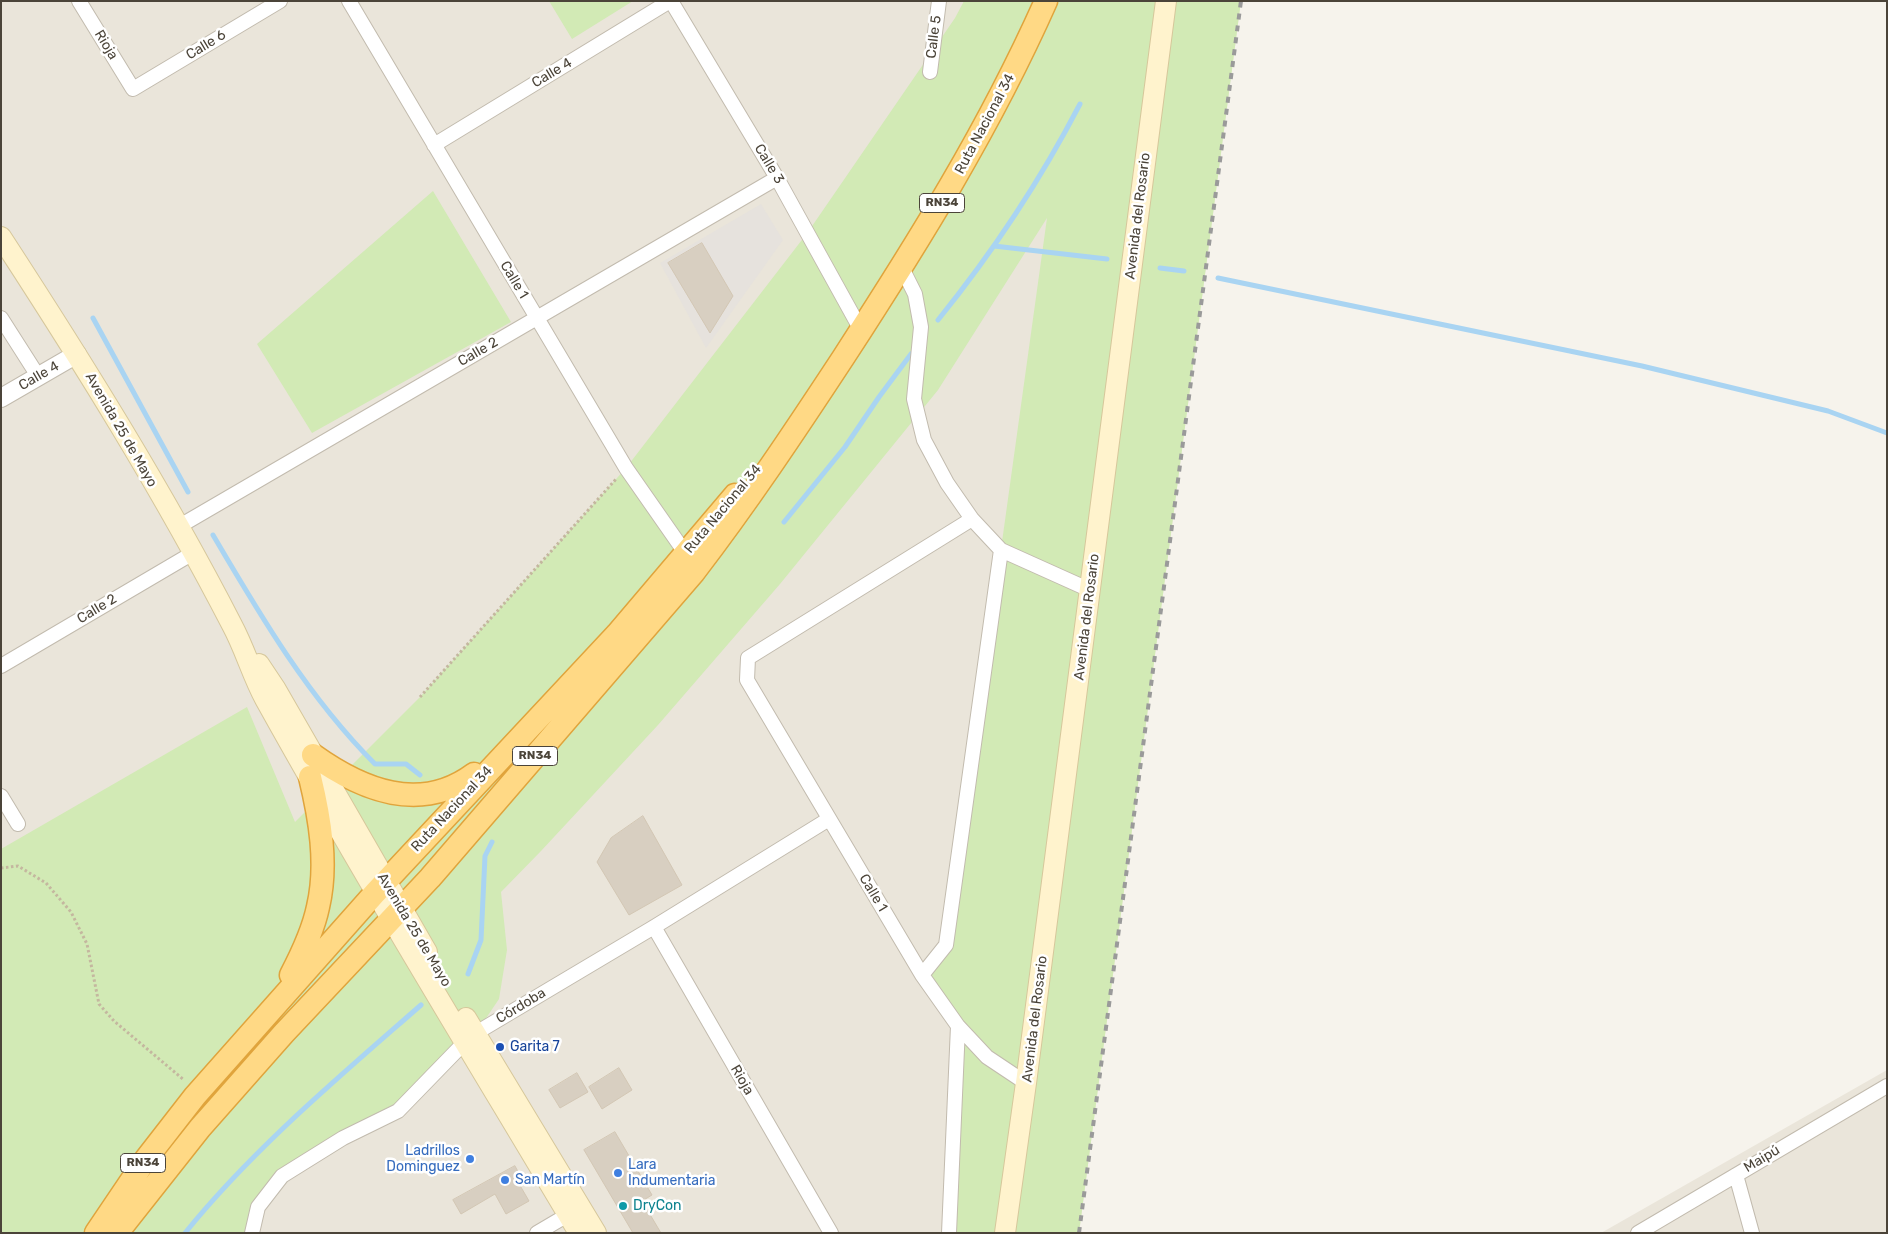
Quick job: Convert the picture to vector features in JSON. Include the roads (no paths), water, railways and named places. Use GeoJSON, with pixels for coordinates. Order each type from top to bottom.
{"type":"FeatureCollection","features":[{"type":"Feature","properties":{"kind":"highway","name":"Ruta Nacional 34"},"geometry":{"type":"LineString","coordinates":[[117,1233],[200,1128],[284,1033],[430,878],[694,572],[732,523],[902,268],[979,138],[1026,46],[1046,1]]}},
{"type":"Feature","properties":{"kind":"highway","name":"Ruta Nacional 34"},"geometry":{"type":"LineString","coordinates":[[96,1233],[146,1159],[195,1096],[380,887],[617,634],[819,394]]}},
{"type":"Feature","properties":{"kind":"highway","name":"RN34"},"geometry":{"type":"LineString","coordinates":[[313,755],[354,781],[375,789],[396,794],[439,792],[451,788],[476,773],[550,704]]}},
{"type":"Feature","properties":{"kind":"highway","name":"RN34"},"geometry":{"type":"LineString","coordinates":[[275,1004],[308,938],[320,900],[322,884],[319,824],[310,777]]}},
{"type":"Feature","properties":{"kind":"main road","name":"Avenida del Rosario"},"geometry":{"type":"LineString","coordinates":[[1004,1233],[1026,1083],[1166,1]]}},
{"type":"Feature","properties":{"kind":"main road","name":"Avenida 25 de Mayo"},"geometry":{"type":"LineString","coordinates":[[1,237],[77,354],[234,627],[275,688],[313,755],[380,887]]}},
{"type":"Feature","properties":{"kind":"main road","name":"Avenida 25 de Mayo"},"geometry":{"type":"LineString","coordinates":[[234,627],[263,695],[310,777],[380,887],[574,1211],[596,1233]]}},
{"type":"Feature","properties":{"kind":"main road","name":"Avenida 25 de Mayo"},"geometry":{"type":"LineString","coordinates":[[574,1211],[579,1233]]}},
{"type":"Feature","properties":{"kind":"street","name":"Rioja"},"geometry":{"type":"LineString","coordinates":[[80,1],[133,89]]}},
{"type":"Feature","properties":{"kind":"street","name":"Calle 6"},"geometry":{"type":"LineString","coordinates":[[133,89],[280,1]]}},
{"type":"Feature","properties":{"kind":"street","name":"Calle 1"},"geometry":{"type":"LineString","coordinates":[[349,1],[626,468],[686,554]]}},
{"type":"Feature","properties":{"kind":"street","name":"Calle 4"},"geometry":{"type":"LineString","coordinates":[[434,145],[671,1]]}},
{"type":"Feature","properties":{"kind":"street","name":"Calle 3"},"geometry":{"type":"LineString","coordinates":[[671,1],[777,178],[861,330]]}},
{"type":"Feature","properties":{"kind":"street","name":"Calle 5"},"geometry":{"type":"LineString","coordinates":[[930,72],[939,1]]}},
{"type":"Feature","properties":{"kind":"street","name":"Calle 2"},"geometry":{"type":"LineString","coordinates":[[178,527],[777,178]]}},
{"type":"Feature","properties":{"kind":"street"},"geometry":{"type":"LineString","coordinates":[[902,268],[915,294],[920,326],[914,399],[924,440],[947,483],[972,519],[1001,550],[1090,590]]}},
{"type":"Feature","properties":{"kind":"street"},"geometry":{"type":"LineString","coordinates":[[1,318],[38,376]]}},
{"type":"Feature","properties":{"kind":"street","name":"Calle 4"},"geometry":{"type":"LineString","coordinates":[[1,398],[77,354]]}},
{"type":"Feature","properties":{"kind":"street","name":"Calle 1"},"geometry":{"type":"LineString","coordinates":[[972,519],[748,658],[747,680],[922,975],[958,1026],[987,1057],[1026,1083]]}},
{"type":"Feature","properties":{"kind":"street"},"geometry":{"type":"LineString","coordinates":[[922,975],[946,945],[1001,550]]}},
{"type":"Feature","properties":{"kind":"street","name":"Calle 2"},"geometry":{"type":"LineString","coordinates":[[1,666],[193,553]]}},
{"type":"Feature","properties":{"kind":"street"},"geometry":{"type":"LineString","coordinates":[[1,796],[18,824]]}},
{"type":"Feature","properties":{"kind":"street","name":"Córdoba"},"geometry":{"type":"LineString","coordinates":[[252,1233],[258,1207],[282,1176],[343,1138],[398,1111],[470,1037],[829,819]]}},
{"type":"Feature","properties":{"kind":"street","name":"Rioja"},"geometry":{"type":"LineString","coordinates":[[654,927],[831,1233]]}},
{"type":"Feature","properties":{"kind":"street"},"geometry":{"type":"LineString","coordinates":[[949,1233],[958,1026]]}},
{"type":"Feature","properties":{"kind":"street","name":"Maipú"},"geometry":{"type":"LineString","coordinates":[[1638,1233],[1887,1086]]}},
{"type":"Feature","properties":{"kind":"street"},"geometry":{"type":"LineString","coordinates":[[1736,1175],[1752,1233]]}},
{"type":"Feature","properties":{"kind":"street"},"geometry":{"type":"LineString","coordinates":[[537,1233],[574,1211]]}},
{"type":"Feature","properties":{"kind":"waterway"},"geometry":{"type":"LineString","coordinates":[[938,320],[978,268],[1015,215],[1049,161],[1080,104]]}},
{"type":"Feature","properties":{"kind":"waterway"},"geometry":{"type":"LineString","coordinates":[[994,246],[1107,259]]}},
{"type":"Feature","properties":{"kind":"waterway"},"geometry":{"type":"LineString","coordinates":[[1160,268],[1184,271]]}},
{"type":"Feature","properties":{"kind":"waterway"},"geometry":{"type":"LineString","coordinates":[[1218,278],[1642,366],[1828,411],[1887,433]]}},
{"type":"Feature","properties":{"kind":"waterway"},"geometry":{"type":"LineString","coordinates":[[93,318],[188,492]]}},
{"type":"Feature","properties":{"kind":"waterway"},"geometry":{"type":"LineString","coordinates":[[784,522],[845,447],[911,354]]}},
{"type":"Feature","properties":{"kind":"waterway"},"geometry":{"type":"LineString","coordinates":[[213,535],[286,654],[328,711],[351,738],[375,764],[406,764],[420,775]]}},
{"type":"Feature","properties":{"kind":"waterway"},"geometry":{"type":"LineString","coordinates":[[468,974],[481,940],[485,856],[492,842]]}},
{"type":"Feature","properties":{"kind":"waterway"},"geometry":{"type":"LineString","coordinates":[[185,1233],[268,1142],[328,1086],[421,1005]]}},
{"type":"Feature","properties":{"kind":"railway"},"geometry":{"type":"LineString","coordinates":[[1079,1233],[1241,1]]}},
{"type":"Feature","properties":{"kind":"place","name":"Garita 7"},"geometry":{"type":"Point","coordinates":[500,1047]}},
{"type":"Feature","properties":{"kind":"place","name":"Ladrillos Dominguez"},"geometry":{"type":"Point","coordinates":[470,1159]}},
{"type":"Feature","properties":{"kind":"place","name":"Lara Indumentaria"},"geometry":{"type":"Point","coordinates":[618,1173]}},
{"type":"Feature","properties":{"kind":"place","name":"San Martín"},"geometry":{"type":"Point","coordinates":[505,1180]}},
{"type":"Feature","properties":{"kind":"place","name":"DryCon"},"geometry":{"type":"Point","coordinates":[623,1206]}}]}
